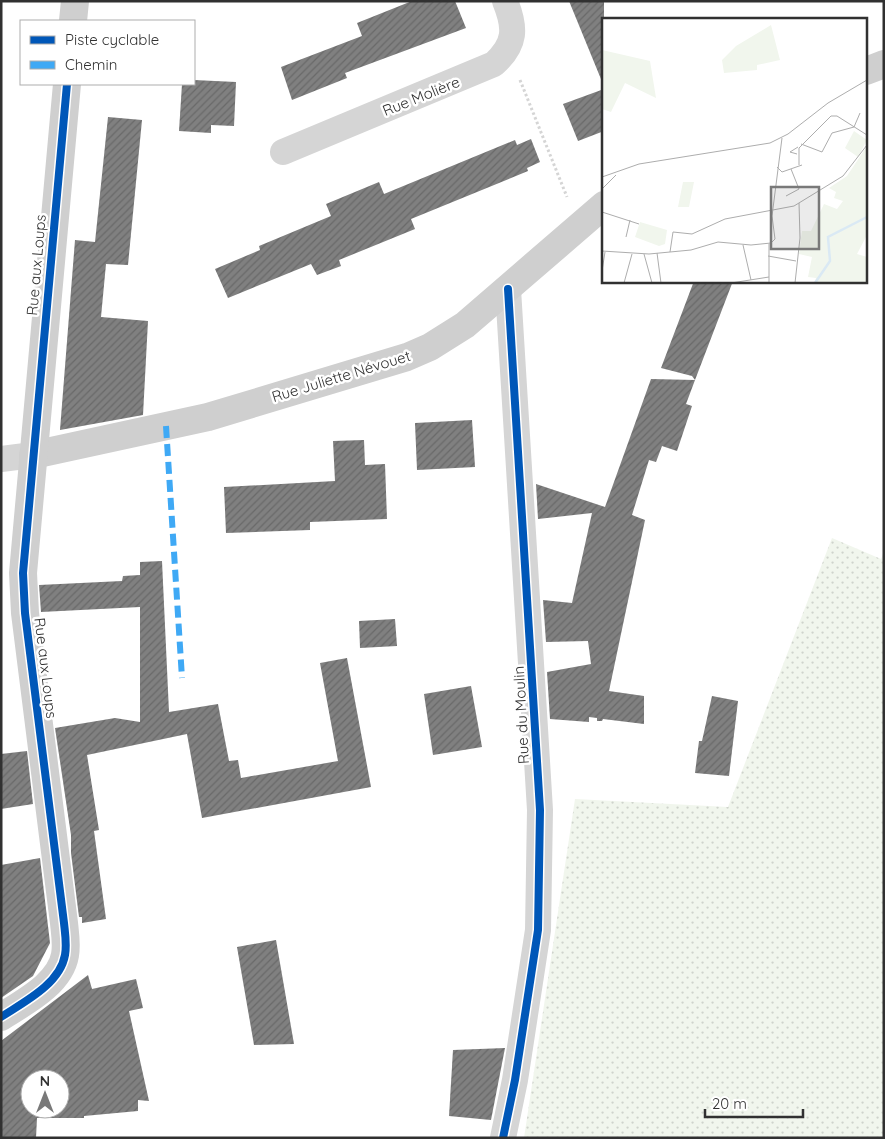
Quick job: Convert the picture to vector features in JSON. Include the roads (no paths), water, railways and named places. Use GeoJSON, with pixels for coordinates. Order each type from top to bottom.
{"type":"FeatureCollection","features":[{"type":"Feature","properties":{"kind":"street"},"geometry":{"type":"LineString","coordinates":[[73,20],[74,1]]}},
{"type":"Feature","properties":{"kind":"street","name":"Rue Molière"},"geometry":{"type":"LineString","coordinates":[[283,152],[483,71],[494,64],[508,49],[513,29],[505,1]]}},
{"type":"Feature","properties":{"kind":"street"},"geometry":{"type":"LineString","coordinates":[[868,70],[884,64]]}},
{"type":"Feature","properties":{"kind":"street","name":"Rue aux Loups"},"geometry":{"type":"LineString","coordinates":[[1,1017],[33,996],[53,978],[65,956],[66,942],[23,592],[25,534],[67,85]]}},
{"type":"Feature","properties":{"kind":"street","name":"Rue Juliette Névouet"},"geometry":{"type":"LineString","coordinates":[[33,455],[208,417],[407,358],[465,325],[508,289],[578,225],[602,207]]}},
{"type":"Feature","properties":{"kind":"street","name":"Rue du Moulin"},"geometry":{"type":"LineString","coordinates":[[503,1138],[515,1080],[538,930],[540,820],[537,737],[508,289]]}},
{"type":"Feature","properties":{"kind":"street"},"geometry":{"type":"LineString","coordinates":[[1,459],[33,455]]}}]}
